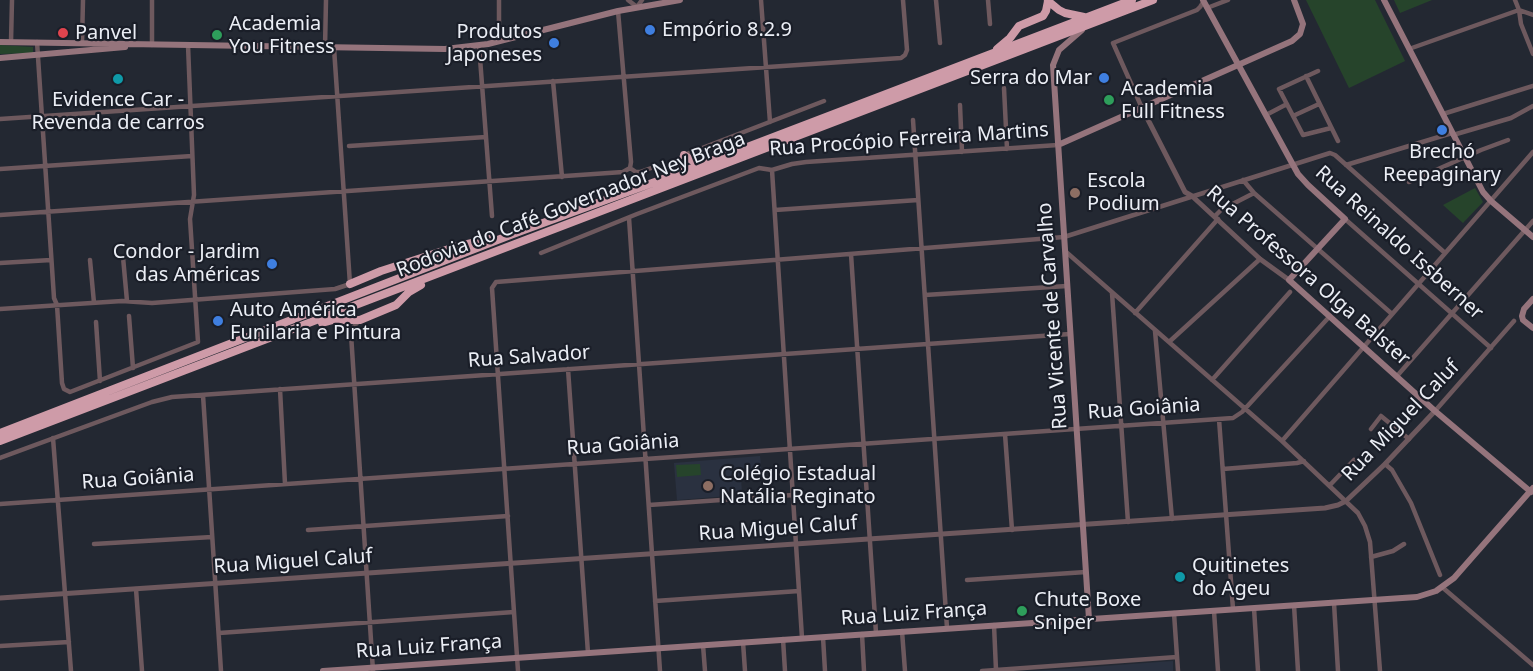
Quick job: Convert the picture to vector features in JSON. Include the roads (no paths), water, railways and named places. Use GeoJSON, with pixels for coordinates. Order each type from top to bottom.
{"type":"FeatureCollection","features":[{"type":"Feature","properties":{"kind":"highway"},"geometry":{"type":"LineString","coordinates":[[990,55],[1011,38],[1019,26],[1043,16],[1048,0],[1065,13],[1088,21]]}},
{"type":"Feature","properties":{"kind":"highway","name":"Rodovia do Café Governador Ney Braga"},"geometry":{"type":"LineString","coordinates":[[0,441],[1088,21],[1132,0]]}},
{"type":"Feature","properties":{"kind":"highway","name":"Rodovia do Café Governador Ney Braga"},"geometry":{"type":"LineString","coordinates":[[0,433],[513,234],[674,176],[990,55],[1153,0]]}},
{"type":"Feature","properties":{"kind":"highway"},"geometry":{"type":"LineString","coordinates":[[674,176],[682,164],[684,155],[704,164]]}},
{"type":"Feature","properties":{"kind":"highway"},"geometry":{"type":"LineString","coordinates":[[350,284],[381,271],[455,247],[513,234]]}},
{"type":"Feature","properties":{"kind":"highway"},"geometry":{"type":"LineString","coordinates":[[292,330],[338,320],[360,320],[396,305],[412,290],[465,263]]}},
{"type":"Feature","properties":{"kind":"main road"},"geometry":{"type":"LineString","coordinates":[[0,42],[456,49],[499,41],[618,10],[680,0]]}},
{"type":"Feature","properties":{"kind":"main road","name":"Rua Reinaldo Issberner"},"geometry":{"type":"LineString","coordinates":[[1204,0],[1298,174],[1345,219]]}},
{"type":"Feature","properties":{"kind":"main road","name":"Rua Procópio Ferreira Martins"},"geometry":{"type":"LineString","coordinates":[[1058,145],[1292,41],[1302,29],[1302,18],[1294,0]]}},
{"type":"Feature","properties":{"kind":"main road"},"geometry":{"type":"LineString","coordinates":[[1384,0],[1483,192],[1533,237]]}},
{"type":"Feature","properties":{"kind":"main road","name":"Rua Vicente de Carvalho"},"geometry":{"type":"LineString","coordinates":[[1088,21],[1059,50],[1053,65],[1089,619]]}},
{"type":"Feature","properties":{"kind":"main road"},"geometry":{"type":"LineString","coordinates":[[0,58],[152,45]]}},
{"type":"Feature","properties":{"kind":"main road"},"geometry":{"type":"LineString","coordinates":[[1290,280],[1345,219]]}},
{"type":"Feature","properties":{"kind":"main road","name":"Rua Professora Olga Balster"},"geometry":{"type":"LineString","coordinates":[[1290,280],[1435,411],[1532,491]]}},
{"type":"Feature","properties":{"kind":"main road"},"geometry":{"type":"LineString","coordinates":[[1533,299],[1523,310],[1522,315],[1523,320],[1533,328]]}},
{"type":"Feature","properties":{"kind":"main road","name":"Rua Luiz França"},"geometry":{"type":"LineString","coordinates":[[323,671],[1417,597],[1442,587],[1458,573],[1532,491]]}},
{"type":"Feature","properties":{"kind":"street"},"geometry":{"type":"LineString","coordinates":[[11,42],[12,0]]}},
{"type":"Feature","properties":{"kind":"street"},"geometry":{"type":"LineString","coordinates":[[82,43],[83,0]]}},
{"type":"Feature","properties":{"kind":"street"},"geometry":{"type":"LineString","coordinates":[[152,0],[152,45]]}},
{"type":"Feature","properties":{"kind":"street"},"geometry":{"type":"LineString","coordinates":[[325,48],[326,0]]}},
{"type":"Feature","properties":{"kind":"street"},"geometry":{"type":"LineString","coordinates":[[499,41],[500,0]]}},
{"type":"Feature","properties":{"kind":"street"},"geometry":{"type":"LineString","coordinates":[[628,0],[637,7],[642,0]]}},
{"type":"Feature","properties":{"kind":"street"},"geometry":{"type":"LineString","coordinates":[[761,0],[770,122]]}},
{"type":"Feature","properties":{"kind":"street"},"geometry":{"type":"LineString","coordinates":[[0,119],[901,58],[907,50],[903,0]]}},
{"type":"Feature","properties":{"kind":"street"},"geometry":{"type":"LineString","coordinates":[[936,0],[940,43]]}},
{"type":"Feature","properties":{"kind":"street"},"geometry":{"type":"LineString","coordinates":[[988,0],[990,24]]}},
{"type":"Feature","properties":{"kind":"street","name":"Rua Professora Olga Balster"},"geometry":{"type":"LineString","coordinates":[[1204,0],[1197,10],[1113,44],[1183,189],[1260,259],[1290,280]]}},
{"type":"Feature","properties":{"kind":"street"},"geometry":{"type":"LineString","coordinates":[[1208,8],[1228,0]]}},
{"type":"Feature","properties":{"kind":"street"},"geometry":{"type":"LineString","coordinates":[[1515,0],[1520,10],[1521,24],[1533,54]]}},
{"type":"Feature","properties":{"kind":"street"},"geometry":{"type":"LineString","coordinates":[[618,10],[630,168]]}},
{"type":"Feature","properties":{"kind":"street"},"geometry":{"type":"LineString","coordinates":[[1409,49],[1520,10],[1533,15]]}},
{"type":"Feature","properties":{"kind":"street"},"geometry":{"type":"LineString","coordinates":[[37,42],[51,260],[54,298],[57,305],[62,383],[64,389],[72,392],[198,342],[190,219],[194,195],[188,45]]}},
{"type":"Feature","properties":{"kind":"street"},"geometry":{"type":"LineString","coordinates":[[479,45],[492,216]]}},
{"type":"Feature","properties":{"kind":"street"},"geometry":{"type":"LineString","coordinates":[[0,309],[127,301],[147,303],[195,300],[335,289],[350,284],[334,48]]}},
{"type":"Feature","properties":{"kind":"street"},"geometry":{"type":"LineString","coordinates":[[1318,71],[1279,89],[1303,135],[1331,128]]}},
{"type":"Feature","properties":{"kind":"street"},"geometry":{"type":"LineString","coordinates":[[1306,76],[1338,141]]}},
{"type":"Feature","properties":{"kind":"street"},"geometry":{"type":"LineString","coordinates":[[554,81],[562,177]]}},
{"type":"Feature","properties":{"kind":"street"},"geometry":{"type":"LineString","coordinates":[[1443,114],[1533,86]]}},
{"type":"Feature","properties":{"kind":"street"},"geometry":{"type":"LineString","coordinates":[[1004,88],[1007,149]]}},
{"type":"Feature","properties":{"kind":"street"},"geometry":{"type":"LineString","coordinates":[[684,155],[824,101]]}},
{"type":"Feature","properties":{"kind":"street"},"geometry":{"type":"LineString","coordinates":[[1266,115],[1287,104]]}},
{"type":"Feature","properties":{"kind":"street"},"geometry":{"type":"LineString","coordinates":[[1293,116],[1319,104]]}},
{"type":"Feature","properties":{"kind":"street"},"geometry":{"type":"LineString","coordinates":[[960,105],[962,152]]}},
{"type":"Feature","properties":{"kind":"street"},"geometry":{"type":"LineString","coordinates":[[1346,165],[1511,118],[1533,106]]}},
{"type":"Feature","properties":{"kind":"street"},"geometry":{"type":"LineString","coordinates":[[913,120],[947,628]]}},
{"type":"Feature","properties":{"kind":"street"},"geometry":{"type":"LineString","coordinates":[[349,146],[486,137]]}},
{"type":"Feature","properties":{"kind":"street"},"geometry":{"type":"LineString","coordinates":[[1409,182],[1508,140]]}},
{"type":"Feature","properties":{"kind":"street","name":"Rua Procópio Ferreira Martins"},"geometry":{"type":"LineString","coordinates":[[542,253],[759,168],[772,170],[806,162],[1058,145]]}},
{"type":"Feature","properties":{"kind":"street"},"geometry":{"type":"LineString","coordinates":[[1282,441],[1533,152]]}},
{"type":"Feature","properties":{"kind":"street"},"geometry":{"type":"LineString","coordinates":[[518,671],[492,288],[498,281],[1064,237],[1331,153],[1445,253]]}},
{"type":"Feature","properties":{"kind":"street"},"geometry":{"type":"LineString","coordinates":[[0,169],[192,156]]}},
{"type":"Feature","properties":{"kind":"street"},"geometry":{"type":"LineString","coordinates":[[630,168],[640,172],[654,167]]}},
{"type":"Feature","properties":{"kind":"street"},"geometry":{"type":"LineString","coordinates":[[0,216],[562,177],[623,172],[630,168]]}},
{"type":"Feature","properties":{"kind":"street"},"geometry":{"type":"LineString","coordinates":[[772,170],[802,638]]}},
{"type":"Feature","properties":{"kind":"street"},"geometry":{"type":"LineString","coordinates":[[1243,180],[1254,193],[1392,314]]}},
{"type":"Feature","properties":{"kind":"street"},"geometry":{"type":"LineString","coordinates":[[1135,313],[1221,210],[1254,193]]}},
{"type":"Feature","properties":{"kind":"street"},"geometry":{"type":"LineString","coordinates":[[775,210],[918,200]]}},
{"type":"Feature","properties":{"kind":"street"},"geometry":{"type":"LineString","coordinates":[[629,218],[660,671]]}},
{"type":"Feature","properties":{"kind":"street","name":"Rua Reinaldo Issberner"},"geometry":{"type":"LineString","coordinates":[[1345,219],[1491,348]]}},
{"type":"Feature","properties":{"kind":"street"},"geometry":{"type":"LineString","coordinates":[[1397,376],[1533,220]]}},
{"type":"Feature","properties":{"kind":"street"},"geometry":{"type":"LineString","coordinates":[[1065,251],[1282,441],[1358,513],[1365,526],[1371,557],[1380,671]]}},
{"type":"Feature","properties":{"kind":"street"},"geometry":{"type":"LineString","coordinates":[[851,254],[876,633]]}},
{"type":"Feature","properties":{"kind":"street"},"geometry":{"type":"LineString","coordinates":[[123,257],[127,301]]}},
{"type":"Feature","properties":{"kind":"street"},"geometry":{"type":"LineString","coordinates":[[1169,342],[1260,259]]}},
{"type":"Feature","properties":{"kind":"street"},"geometry":{"type":"LineString","coordinates":[[0,263],[51,260]]}},
{"type":"Feature","properties":{"kind":"street"},"geometry":{"type":"LineString","coordinates":[[90,260],[94,303]]}},
{"type":"Feature","properties":{"kind":"street"},"geometry":{"type":"LineString","coordinates":[[925,295],[1067,286]]}},
{"type":"Feature","properties":{"kind":"street"},"geometry":{"type":"LineString","coordinates":[[1212,380],[1290,291]]}},
{"type":"Feature","properties":{"kind":"street"},"geometry":{"type":"LineString","coordinates":[[1112,292],[1128,522]]}},
{"type":"Feature","properties":{"kind":"street"},"geometry":{"type":"LineString","coordinates":[[129,316],[133,368]]}},
{"type":"Feature","properties":{"kind":"street"},"geometry":{"type":"LineString","coordinates":[[1245,409],[1330,316]]}},
{"type":"Feature","properties":{"kind":"street"},"geometry":{"type":"LineString","coordinates":[[338,320],[351,334]]}},
{"type":"Feature","properties":{"kind":"street"},"geometry":{"type":"LineString","coordinates":[[360,320],[351,334],[372,669]]}},
{"type":"Feature","properties":{"kind":"street","name":"Rua Miguel Caluf"},"geometry":{"type":"LineString","coordinates":[[0,598],[1319,509],[1346,501],[1385,464],[1514,321]]}},
{"type":"Feature","properties":{"kind":"street"},"geometry":{"type":"LineString","coordinates":[[96,322],[100,381]]}},
{"type":"Feature","properties":{"kind":"street"},"geometry":{"type":"LineString","coordinates":[[1155,331],[1172,519]]}},
{"type":"Feature","properties":{"kind":"street","name":"Rua Salvador"},"geometry":{"type":"LineString","coordinates":[[0,458],[159,400],[202,395],[1070,334]]}},
{"type":"Feature","properties":{"kind":"street"},"geometry":{"type":"LineString","coordinates":[[568,369],[588,653]]}},
{"type":"Feature","properties":{"kind":"street"},"geometry":{"type":"LineString","coordinates":[[280,389],[285,484]]}},
{"type":"Feature","properties":{"kind":"street"},"geometry":{"type":"LineString","coordinates":[[202,395],[221,671]]}},
{"type":"Feature","properties":{"kind":"street","name":"Rua Goiânia"},"geometry":{"type":"LineString","coordinates":[[0,504],[1220,419],[1236,417],[1245,409]]}},
{"type":"Feature","properties":{"kind":"street"},"geometry":{"type":"LineString","coordinates":[[1371,429],[1381,416],[1409,439]]}},
{"type":"Feature","properties":{"kind":"street"},"geometry":{"type":"LineString","coordinates":[[1220,419],[1233,609]]}},
{"type":"Feature","properties":{"kind":"street"},"geometry":{"type":"LineString","coordinates":[[1005,434],[1012,530]]}},
{"type":"Feature","properties":{"kind":"street"},"geometry":{"type":"LineString","coordinates":[[53,438],[71,671]]}},
{"type":"Feature","properties":{"kind":"street"},"geometry":{"type":"LineString","coordinates":[[1330,485],[1354,460]]}},
{"type":"Feature","properties":{"kind":"street"},"geometry":{"type":"LineString","coordinates":[[1223,469],[1304,461]]}},
{"type":"Feature","properties":{"kind":"street"},"geometry":{"type":"LineString","coordinates":[[1385,464],[1392,470],[1408,497],[1440,575]]}},
{"type":"Feature","properties":{"kind":"street"},"geometry":{"type":"LineString","coordinates":[[649,505],[793,495]]}},
{"type":"Feature","properties":{"kind":"street"},"geometry":{"type":"LineString","coordinates":[[308,530],[508,516]]}},
{"type":"Feature","properties":{"kind":"street"},"geometry":{"type":"LineString","coordinates":[[94,544],[212,537]]}},
{"type":"Feature","properties":{"kind":"street"},"geometry":{"type":"LineString","coordinates":[[1371,557],[1393,551],[1404,544]]}},
{"type":"Feature","properties":{"kind":"street"},"geometry":{"type":"LineString","coordinates":[[967,580],[1086,572]]}},
{"type":"Feature","properties":{"kind":"street"},"geometry":{"type":"LineString","coordinates":[[1442,587],[1533,665]]}},
{"type":"Feature","properties":{"kind":"street"},"geometry":{"type":"LineString","coordinates":[[136,589],[142,671]]}},
{"type":"Feature","properties":{"kind":"street"},"geometry":{"type":"LineString","coordinates":[[656,601],[799,591]]}},
{"type":"Feature","properties":{"kind":"street"},"geometry":{"type":"LineString","coordinates":[[1334,603],[1338,671]]}},
{"type":"Feature","properties":{"kind":"street"},"geometry":{"type":"LineString","coordinates":[[1294,605],[1298,671]]}},
{"type":"Feature","properties":{"kind":"street"},"geometry":{"type":"LineString","coordinates":[[1254,608],[1258,671]]}},
{"type":"Feature","properties":{"kind":"street"},"geometry":{"type":"LineString","coordinates":[[1214,611],[1218,671]]}},
{"type":"Feature","properties":{"kind":"street"},"geometry":{"type":"LineString","coordinates":[[219,633],[514,612]]}},
{"type":"Feature","properties":{"kind":"street"},"geometry":{"type":"LineString","coordinates":[[1174,613],[1178,671]]}},
{"type":"Feature","properties":{"kind":"street"},"geometry":{"type":"LineString","coordinates":[[994,625],[996,670]]}},
{"type":"Feature","properties":{"kind":"street"},"geometry":{"type":"LineString","coordinates":[[902,631],[905,671]]}},
{"type":"Feature","properties":{"kind":"street"},"geometry":{"type":"LineString","coordinates":[[862,634],[864,671]]}},
{"type":"Feature","properties":{"kind":"street"},"geometry":{"type":"LineString","coordinates":[[822,637],[825,671]]}},
{"type":"Feature","properties":{"kind":"street"},"geometry":{"type":"LineString","coordinates":[[783,639],[785,671]]}},
{"type":"Feature","properties":{"kind":"street"},"geometry":{"type":"LineString","coordinates":[[0,646],[69,642]]}},
{"type":"Feature","properties":{"kind":"street"},"geometry":{"type":"LineString","coordinates":[[743,642],[745,671]]}},
{"type":"Feature","properties":{"kind":"street"},"geometry":{"type":"LineString","coordinates":[[703,645],[705,671]]}},
{"type":"Feature","properties":{"kind":"street"},"geometry":{"type":"LineString","coordinates":[[982,671],[1177,657]]}},
{"type":"Feature","properties":{"kind":"place","name":"Empório 8.2.9"},"geometry":{"type":"Point","coordinates":[650,30]}},
{"type":"Feature","properties":{"kind":"place","name":"Panvel"},"geometry":{"type":"Point","coordinates":[63,33]}},
{"type":"Feature","properties":{"kind":"place","name":"Academia You Fitness"},"geometry":{"type":"Point","coordinates":[217,35]}},
{"type":"Feature","properties":{"kind":"place","name":"Produtos Japoneses"},"geometry":{"type":"Point","coordinates":[554,43]}},
{"type":"Feature","properties":{"kind":"place","name":"Serra do Mar"},"geometry":{"type":"Point","coordinates":[1104,78]}},
{"type":"Feature","properties":{"kind":"place","name":"Evidence Car - Revenda de carros"},"geometry":{"type":"Point","coordinates":[118,79]}},
{"type":"Feature","properties":{"kind":"place","name":"Academia Full Fitness"},"geometry":{"type":"Point","coordinates":[1109,100]}},
{"type":"Feature","properties":{"kind":"place","name":"Brechó Reepaginary"},"geometry":{"type":"Point","coordinates":[1442,130]}},
{"type":"Feature","properties":{"kind":"place","name":"Escola Podium"},"geometry":{"type":"Point","coordinates":[1075,193]}},
{"type":"Feature","properties":{"kind":"place","name":"Condor - Jardim das Américas"},"geometry":{"type":"Point","coordinates":[272,264]}},
{"type":"Feature","properties":{"kind":"place","name":"Auto América Funilaria e Pintura"},"geometry":{"type":"Point","coordinates":[218,321]}},
{"type":"Feature","properties":{"kind":"place","name":"Colégio Estadual Natália Reginato"},"geometry":{"type":"Point","coordinates":[708,486]}},
{"type":"Feature","properties":{"kind":"place","name":"Quitinetes do Ageu"},"geometry":{"type":"Point","coordinates":[1180,577]}},
{"type":"Feature","properties":{"kind":"place","name":"Chute Boxe Sniper"},"geometry":{"type":"Point","coordinates":[1022,611]}}]}
